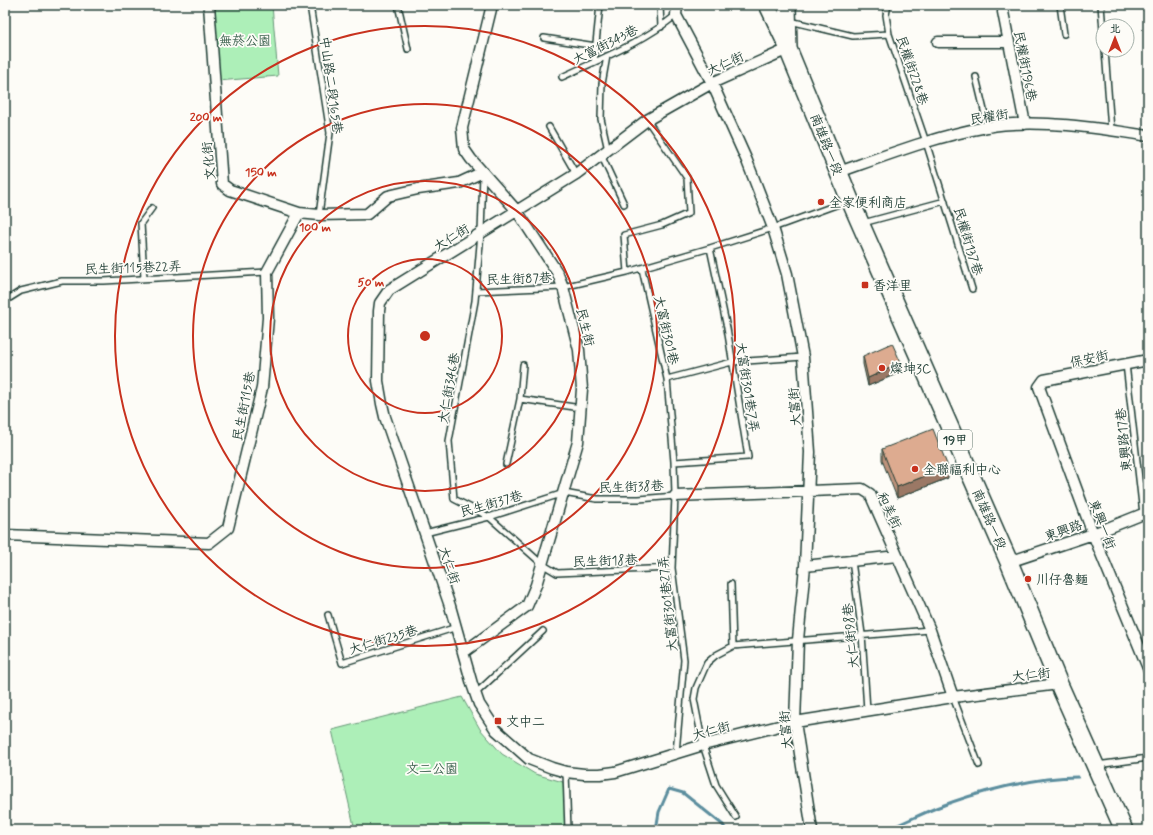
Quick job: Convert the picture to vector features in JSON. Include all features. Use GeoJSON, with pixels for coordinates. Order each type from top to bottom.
{"type":"FeatureCollection","features":[{"type":"Feature","properties":{"kind":"main road","name":"南雄路一段"},"geometry":{"type":"LineString","coordinates":[[787,12],[788,49],[850,200],[1009,562],[1060,684],[1124,830]]}},
{"type":"Feature","properties":{"kind":"street","name":"文化街"},"geometry":{"type":"LineString","coordinates":[[209,5],[222,184],[230,190],[299,213]]}},
{"type":"Feature","properties":{"kind":"street","name":"民生街"},"geometry":{"type":"LineString","coordinates":[[464,652],[527,606],[536,585],[578,442],[582,390],[579,350],[563,287],[557,272],[517,211],[464,149],[462,128],[492,5]]}},
{"type":"Feature","properties":{"kind":"street"},"geometry":{"type":"LineString","coordinates":[[766,5],[788,49]]}},
{"type":"Feature","properties":{"kind":"street","name":"大富街"},"geometry":{"type":"LineString","coordinates":[[677,10],[747,161],[773,228],[787,274],[803,357],[810,452],[805,566],[798,640],[795,722],[812,830]]}},
{"type":"Feature","properties":{"kind":"street","name":"民權街196巷"},"geometry":{"type":"LineString","coordinates":[[1003,12],[1025,124]]}},
{"type":"Feature","properties":{"kind":"street"},"geometry":{"type":"LineString","coordinates":[[938,42],[1009,42]]}},
{"type":"Feature","properties":{"kind":"street","name":"大仁街"},"geometry":{"type":"LineString","coordinates":[[788,49],[712,83],[647,120],[576,174],[389,290],[380,303],[378,381],[385,417],[457,627],[475,694],[489,721],[496,730],[517,750],[535,761],[566,772],[595,774],[615,772],[703,745],[795,722],[953,697],[1060,684]]}},
{"type":"Feature","properties":{"kind":"street","name":"民權街"},"geometry":{"type":"LineString","coordinates":[[839,172],[926,142],[988,127],[1025,124],[1051,125],[1111,130],[1148,136]]}},
{"type":"Feature","properties":{"kind":"street"},"geometry":{"type":"LineString","coordinates":[[266,272],[299,213],[319,215],[367,214],[388,196],[418,189],[459,183],[483,172]]}},
{"type":"Feature","properties":{"kind":"street","name":"民生街115巷"},"geometry":{"type":"LineString","coordinates":[[5,535],[209,543],[228,528],[262,388],[268,318],[266,272]]}},
{"type":"Feature","properties":{"kind":"street","name":"保安街"},"geometry":{"type":"LineString","coordinates":[[1040,387],[1044,380],[1126,364],[1148,362]]}},
{"type":"Feature","properties":{"kind":"street","name":"東興一街"},"geometry":{"type":"LineString","coordinates":[[1040,387],[1093,534],[1148,668]]}},
{"type":"Feature","properties":{"kind":"street","name":"和美街"},"geometry":{"type":"LineString","coordinates":[[674,496],[862,489],[870,494],[930,630],[953,697]]}},
{"type":"Feature","properties":{"kind":"street","name":"東興路"},"geometry":{"type":"LineString","coordinates":[[1009,562],[1093,534],[1145,513]]}},
{"type":"Feature","properties":{"kind":"street"},"geometry":{"type":"LineString","coordinates":[[805,566],[897,556]]}},
{"type":"Feature","properties":{"kind":"lane","name":"中山路二段165巷"},"geometry":{"type":"LineString","coordinates":[[310,5],[330,133],[319,215]]}},
{"type":"Feature","properties":{"kind":"lane"},"geometry":{"type":"LineString","coordinates":[[398,5],[408,49]]}},
{"type":"Feature","properties":{"kind":"lane"},"geometry":{"type":"LineString","coordinates":[[594,62],[600,5]]}},
{"type":"Feature","properties":{"kind":"lane"},"geometry":{"type":"LineString","coordinates":[[660,5],[661,27]]}},
{"type":"Feature","properties":{"kind":"lane","name":"民權街228巷"},"geometry":{"type":"LineString","coordinates":[[888,5],[886,15],[888,34],[926,142]]}},
{"type":"Feature","properties":{"kind":"lane"},"geometry":{"type":"LineString","coordinates":[[1060,5],[1064,34]]}},
{"type":"Feature","properties":{"kind":"lane"},"geometry":{"type":"LineString","coordinates":[[1101,5],[1102,18]]}},
{"type":"Feature","properties":{"kind":"lane","name":"大富街343巷"},"geometry":{"type":"LineString","coordinates":[[562,77],[607,56],[661,27],[677,10]]}},
{"type":"Feature","properties":{"kind":"lane"},"geometry":{"type":"LineString","coordinates":[[787,12],[853,36],[888,34]]}},
{"type":"Feature","properties":{"kind":"lane"},"geometry":{"type":"LineString","coordinates":[[544,38],[596,46]]}},
{"type":"Feature","properties":{"kind":"lane"},"geometry":{"type":"LineString","coordinates":[[607,56],[602,84],[601,119],[608,150],[603,159],[624,204]]}},
{"type":"Feature","properties":{"kind":"lane"},"geometry":{"type":"LineString","coordinates":[[1106,58],[1111,130]]}},
{"type":"Feature","properties":{"kind":"lane"},"geometry":{"type":"LineString","coordinates":[[976,77],[988,127]]}},
{"type":"Feature","properties":{"kind":"lane"},"geometry":{"type":"LineString","coordinates":[[627,272],[624,235],[662,225],[688,213],[687,178],[647,120]]}},
{"type":"Feature","properties":{"kind":"lane"},"geometry":{"type":"LineString","coordinates":[[549,127],[576,174]]}},
{"type":"Feature","properties":{"kind":"lane","name":"民權街137巷"},"geometry":{"type":"LineString","coordinates":[[926,142],[972,289]]}},
{"type":"Feature","properties":{"kind":"lane","name":"大仁街346巷"},"geometry":{"type":"LineString","coordinates":[[483,172],[481,233],[476,301],[449,441],[454,499],[489,517],[542,564]]}},
{"type":"Feature","properties":{"kind":"lane"},"geometry":{"type":"LineString","coordinates":[[563,287],[642,269],[773,228],[850,200]]}},
{"type":"Feature","properties":{"kind":"lane","name":"民權街137巷"},"geometry":{"type":"LineString","coordinates":[[861,224],[945,201]]}},
{"type":"Feature","properties":{"kind":"lane"},"geometry":{"type":"LineString","coordinates":[[144,278],[141,223],[152,208]]}},
{"type":"Feature","properties":{"kind":"lane","name":"大富街301巷7弄"},"geometry":{"type":"LineString","coordinates":[[674,462],[748,457],[727,328],[710,248]]}},
{"type":"Feature","properties":{"kind":"lane","name":"大富街301巷"},"geometry":{"type":"LineString","coordinates":[[642,269],[667,379],[732,362],[803,357]]}},
{"type":"Feature","properties":{"kind":"lane","name":"民生街115巷22弄"},"geometry":{"type":"LineString","coordinates":[[5,301],[21,291],[62,280],[104,280],[266,272]]}},
{"type":"Feature","properties":{"kind":"lane","name":"民生街87巷"},"geometry":{"type":"LineString","coordinates":[[476,291],[563,287]]}},
{"type":"Feature","properties":{"kind":"lane","name":"東興路17巷"},"geometry":{"type":"LineString","coordinates":[[1126,364],[1145,513]]}},
{"type":"Feature","properties":{"kind":"lane"},"geometry":{"type":"LineString","coordinates":[[506,464],[520,399],[523,365]]}},
{"type":"Feature","properties":{"kind":"lane","name":"大富街301巷27弄"},"geometry":{"type":"LineString","coordinates":[[667,379],[674,462],[672,568],[684,660],[676,753]]}},
{"type":"Feature","properties":{"kind":"lane"},"geometry":{"type":"LineString","coordinates":[[520,399],[581,408]]}},
{"type":"Feature","properties":{"kind":"lane","name":"民生街37巷"},"geometry":{"type":"LineString","coordinates":[[425,533],[489,517],[564,493]]}},
{"type":"Feature","properties":{"kind":"lane","name":"民生街38巷"},"geometry":{"type":"LineString","coordinates":[[564,493],[597,499],[639,499],[674,496]]}},
{"type":"Feature","properties":{"kind":"lane","name":"大仁街98巷"},"geometry":{"type":"LineString","coordinates":[[852,561],[862,634],[867,710]]}},
{"type":"Feature","properties":{"kind":"lane","name":"民生街18巷"},"geometry":{"type":"LineString","coordinates":[[542,564],[557,572],[672,568]]}},
{"type":"Feature","properties":{"kind":"lane"},"geometry":{"type":"LineString","coordinates":[[731,584],[733,646]]}},
{"type":"Feature","properties":{"kind":"lane","name":"大仁街235巷"},"geometry":{"type":"LineString","coordinates":[[328,615],[342,663],[457,627]]}},
{"type":"Feature","properties":{"kind":"lane"},"geometry":{"type":"LineString","coordinates":[[475,694],[543,630]]}},
{"type":"Feature","properties":{"kind":"lane"},"geometry":{"type":"LineString","coordinates":[[736,816],[716,785],[703,745],[694,699],[696,688],[707,663],[716,655],[733,646],[862,634],[930,630]]}},
{"type":"Feature","properties":{"kind":"lane"},"geometry":{"type":"LineString","coordinates":[[953,697],[979,765]]}},
{"type":"Feature","properties":{"kind":"lane"},"geometry":{"type":"LineString","coordinates":[[1096,765],[1148,758]]}},
{"type":"Feature","properties":{"kind":"lane"},"geometry":{"type":"LineString","coordinates":[[566,772],[568,830]]}},
{"type":"Feature","properties":{"kind":"green space","name":"無菸公園"},"geometry":{"type":"Polygon","coordinates":[[[211,5],[272,5],[278,76],[217,81],[211,5]]]}},
{"type":"Feature","properties":{"kind":"green space","name":"文二公園"},"geometry":{"type":"Polygon","coordinates":[[[462,697],[480,729],[502,754],[535,774],[563,782],[572,830],[355,830],[332,730],[462,697]]]}},
{"type":"Feature","properties":{"kind":"building","name":"燦坤3C"},"geometry":{"type":"Polygon","coordinates":[[[892,343],[901,363],[868,378],[863,356],[892,343]]]}},
{"type":"Feature","properties":{"kind":"building","name":"全聯福利中心"},"geometry":{"type":"Polygon","coordinates":[[[933,429],[948,467],[897,487],[882,449],[933,429]]]}},
{"type":"Feature","properties":{"kind":"waterway"},"geometry":{"type":"LineString","coordinates":[[886,830],[936,808],[987,791],[1006,786],[1043,780],[1078,777]]}},
{"type":"Feature","properties":{"kind":"waterway"},"geometry":{"type":"LineString","coordinates":[[656,830],[659,812],[669,789],[683,793],[723,825],[726,830]]}},
{"type":"Feature","properties":{"kind":"place","name":"全家便利商店"},"geometry":{"type":"Point","coordinates":[821,202]}},
{"type":"Feature","properties":{"kind":"place","name":"香洋里"},"geometry":{"type":"Point","coordinates":[865,285]}},
{"type":"Feature","properties":{"kind":"place","name":"燦坤3C"},"geometry":{"type":"Point","coordinates":[882,368]}},
{"type":"Feature","properties":{"kind":"place","name":"全聯福利中心"},"geometry":{"type":"Point","coordinates":[915,469]}},
{"type":"Feature","properties":{"kind":"place","name":"川仔魯麵"},"geometry":{"type":"Point","coordinates":[1028,579]}},
{"type":"Feature","properties":{"kind":"place","name":"文中二"},"geometry":{"type":"Point","coordinates":[498,721]}}]}
